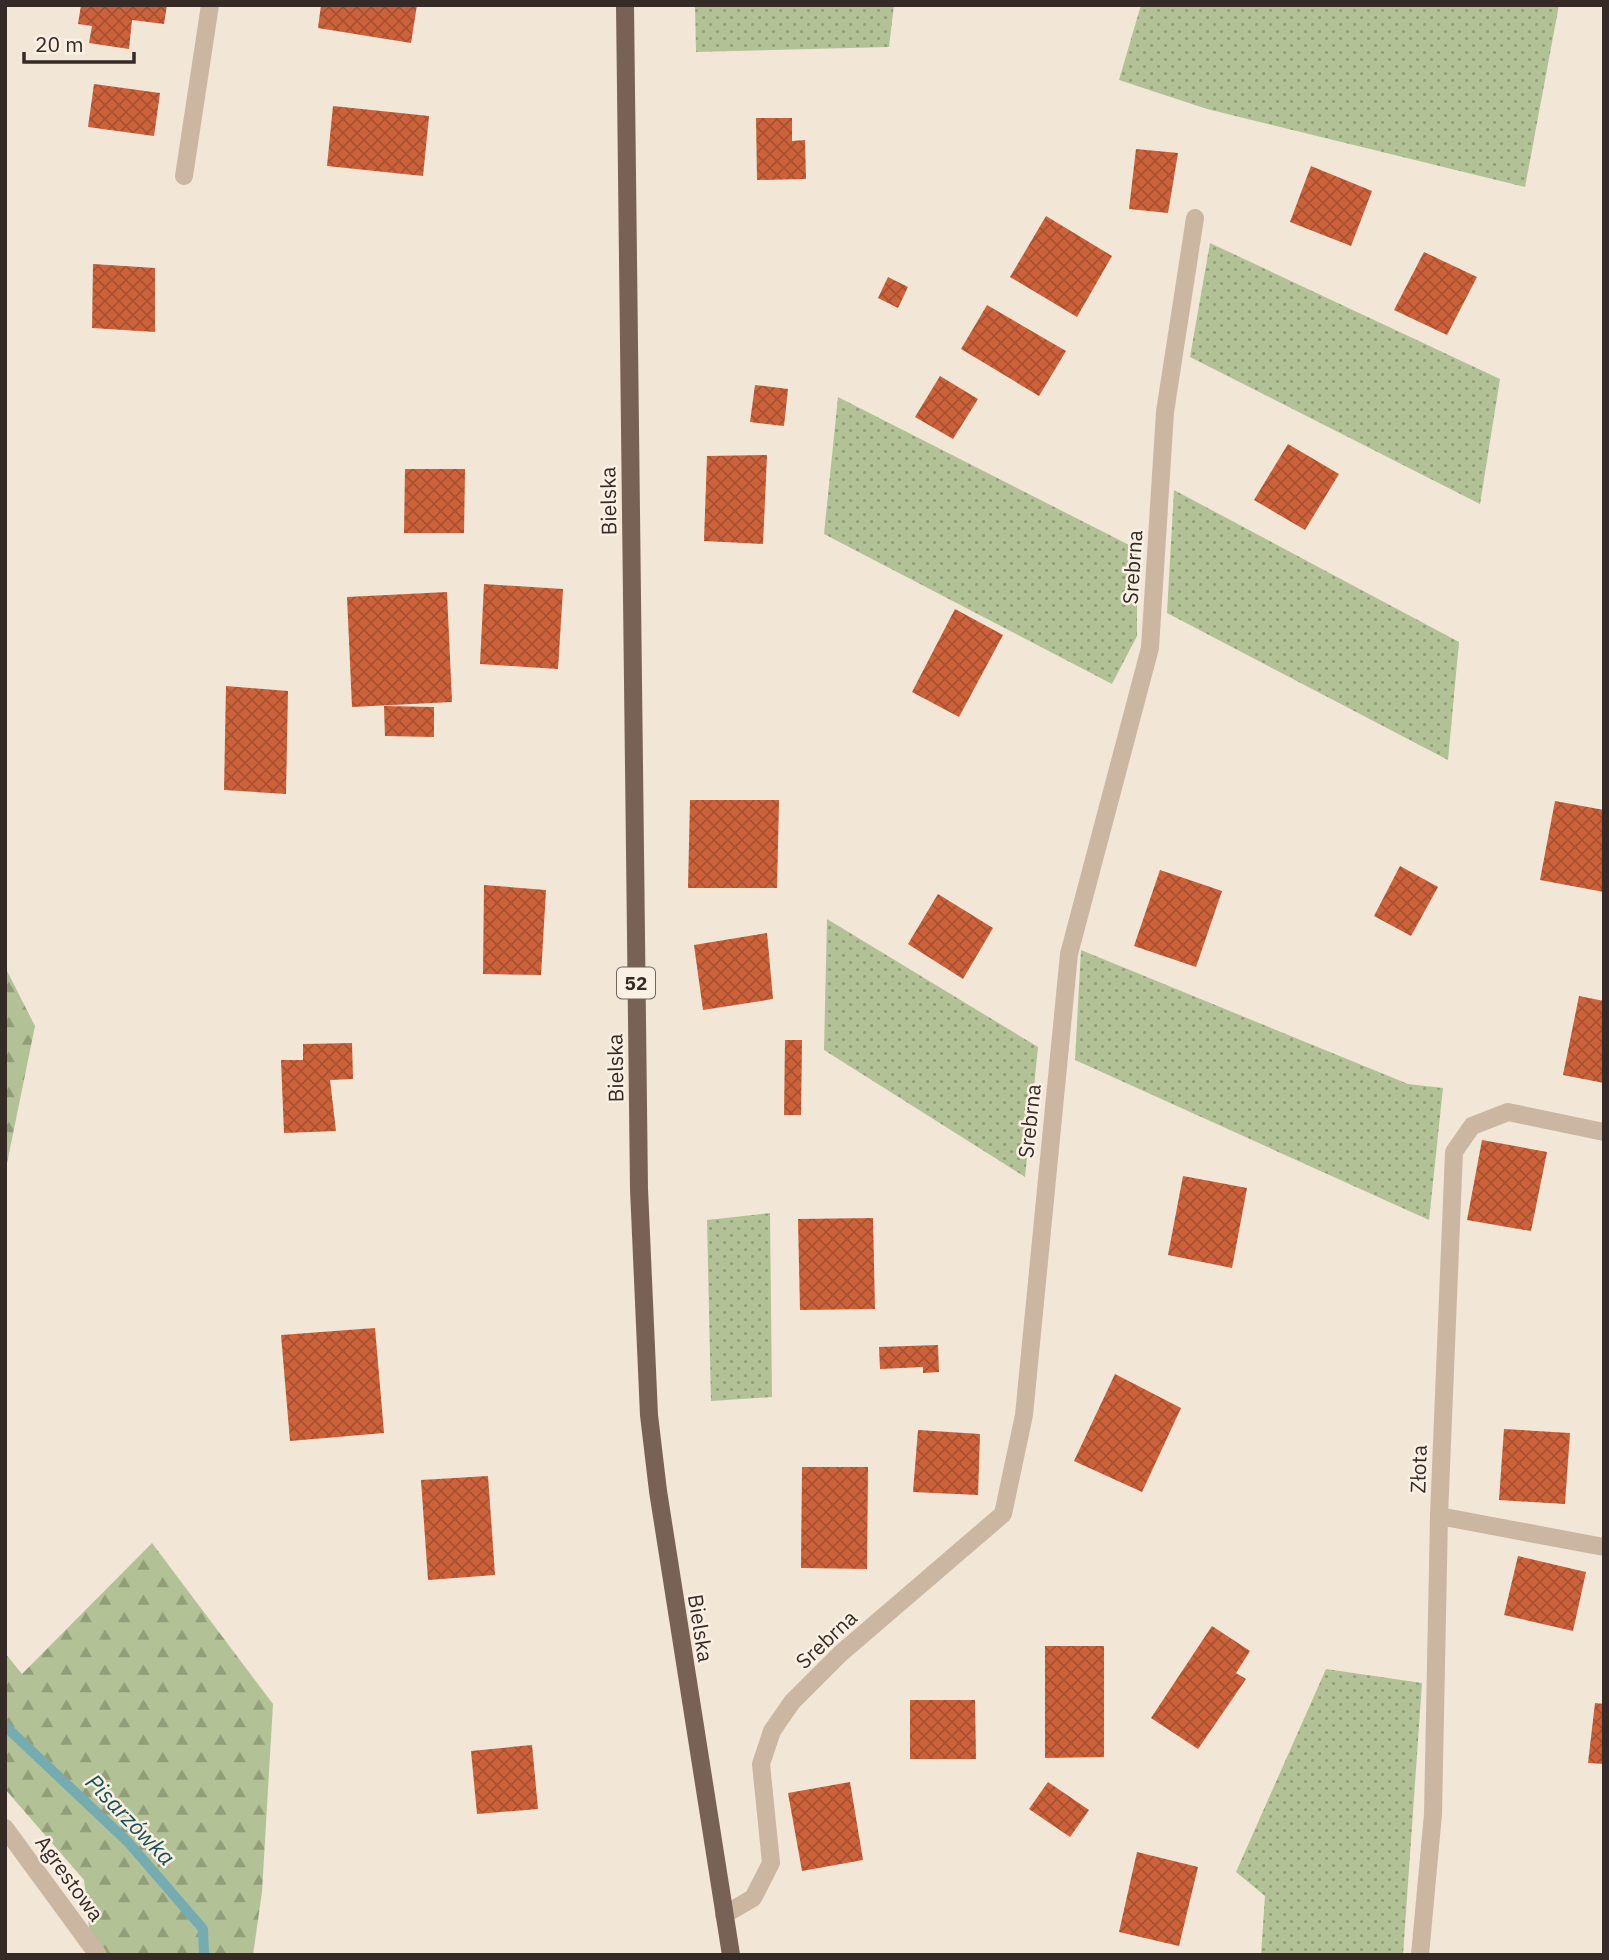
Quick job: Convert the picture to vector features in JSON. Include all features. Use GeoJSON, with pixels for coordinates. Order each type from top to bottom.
{"type":"FeatureCollection","features":[{"type":"Feature","properties":{"kind":"main road","name":"Bielska"},"geometry":{"type":"LineString","coordinates":[[625,5],[639,1189],[645,1340],[658,1491],[731,1955]]}},
{"type":"Feature","properties":{"kind":"street"},"geometry":{"type":"LineString","coordinates":[[184,176],[210,5]]}},
{"type":"Feature","properties":{"kind":"street","name":"Srebrna"},"geometry":{"type":"LineString","coordinates":[[724,1916],[753,1898],[771,1864],[761,1764],[772,1731],[792,1702],[839,1654],[1003,1514],[1024,1415],[1069,954],[1150,648],[1165,412],[1195,218]]}},
{"type":"Feature","properties":{"kind":"street","name":"Złota"},"geometry":{"type":"LineString","coordinates":[[1420,1955],[1433,1814],[1439,1516],[1454,1152],[1472,1126],[1508,1112],[1604,1132]]}},
{"type":"Feature","properties":{"kind":"street"},"geometry":{"type":"LineString","coordinates":[[1439,1516],[1604,1547]]}},
{"type":"Feature","properties":{"kind":"street","name":"Agrestowa"},"geometry":{"type":"LineString","coordinates":[[5,1828],[98,1955]]}},
{"type":"Feature","properties":{"kind":"green space"},"geometry":{"type":"Polygon","coordinates":[[[695,5],[894,5],[889,47],[696,52],[695,5]]]}},
{"type":"Feature","properties":{"kind":"green space"},"geometry":{"type":"Polygon","coordinates":[[[1141,5],[1559,5],[1525,187],[1207,109],[1119,80],[1141,5]]]}},
{"type":"Feature","properties":{"kind":"green space"},"geometry":{"type":"Polygon","coordinates":[[[1210,243],[1500,379],[1480,504],[1190,357],[1210,243]]]}},
{"type":"Feature","properties":{"kind":"green space"},"geometry":{"type":"Polygon","coordinates":[[[838,397],[1137,549],[1137,636],[1112,684],[824,534],[838,397]]]}},
{"type":"Feature","properties":{"kind":"green space"},"geometry":{"type":"Polygon","coordinates":[[[1174,490],[1459,642],[1448,760],[1167,613],[1174,490]]]}},
{"type":"Feature","properties":{"kind":"green space"},"geometry":{"type":"Polygon","coordinates":[[[827,919],[1038,1047],[1025,1177],[824,1050],[827,919]]]}},
{"type":"Feature","properties":{"kind":"green space"},"geometry":{"type":"Polygon","coordinates":[[[1081,950],[1408,1084],[1443,1088],[1429,1220],[1075,1060],[1081,950]]]}},
{"type":"Feature","properties":{"kind":"green space"},"geometry":{"type":"Polygon","coordinates":[[[5,967],[35,1026],[5,1173],[5,967]]]}},
{"type":"Feature","properties":{"kind":"green space"},"geometry":{"type":"Polygon","coordinates":[[[770,1213],[772,1397],[711,1401],[707,1220],[770,1213]]]}},
{"type":"Feature","properties":{"kind":"green space"},"geometry":{"type":"Polygon","coordinates":[[[152,1543],[273,1704],[262,1892],[253,1955],[92,1955],[84,1880],[5,1789],[5,1653],[22,1674],[152,1543]]]}},
{"type":"Feature","properties":{"kind":"green space"},"geometry":{"type":"Polygon","coordinates":[[[1326,1669],[1422,1683],[1403,1955],[1261,1955],[1265,1896],[1236,1872],[1326,1669]]]}},
{"type":"Feature","properties":{"kind":"building"},"geometry":{"type":"Polygon","coordinates":[[[81,5],[167,5],[164,24],[132,20],[129,49],[89,43],[92,26],[78,24],[81,5]]]}},
{"type":"Feature","properties":{"kind":"building"},"geometry":{"type":"Polygon","coordinates":[[[321,5],[417,5],[411,43],[318,28],[321,5]]]}},
{"type":"Feature","properties":{"kind":"building"},"geometry":{"type":"Polygon","coordinates":[[[94,84],[160,93],[154,136],[88,127],[94,84]]]}},
{"type":"Feature","properties":{"kind":"building"},"geometry":{"type":"Polygon","coordinates":[[[333,106],[429,116],[423,176],[327,166],[333,106]]]}},
{"type":"Feature","properties":{"kind":"building"},"geometry":{"type":"Polygon","coordinates":[[[756,118],[792,118],[792,141],[805,140],[806,179],[757,180],[756,118]]]}},
{"type":"Feature","properties":{"kind":"building"},"geometry":{"type":"Polygon","coordinates":[[[1136,149],[1178,153],[1168,213],[1129,209],[1136,149]]]}},
{"type":"Feature","properties":{"kind":"building"},"geometry":{"type":"Polygon","coordinates":[[[1311,166],[1372,191],[1351,246],[1290,222],[1311,166]]]}},
{"type":"Feature","properties":{"kind":"building"},"geometry":{"type":"Polygon","coordinates":[[[1046,216],[1112,256],[1077,317],[1010,277],[1046,216]]]}},
{"type":"Feature","properties":{"kind":"building"},"geometry":{"type":"Polygon","coordinates":[[[1424,252],[1477,277],[1447,335],[1394,310],[1424,252]]]}},
{"type":"Feature","properties":{"kind":"building"},"geometry":{"type":"Polygon","coordinates":[[[93,264],[155,268],[155,332],[92,328],[93,264]]]}},
{"type":"Feature","properties":{"kind":"building"},"geometry":{"type":"Polygon","coordinates":[[[888,277],[908,287],[898,308],[878,298],[888,277]]]}},
{"type":"Feature","properties":{"kind":"building"},"geometry":{"type":"Polygon","coordinates":[[[987,305],[1066,351],[1039,396],[961,349],[987,305]]]}},
{"type":"Feature","properties":{"kind":"building"},"geometry":{"type":"Polygon","coordinates":[[[940,376],[978,399],[953,439],[915,417],[940,376]]]}},
{"type":"Feature","properties":{"kind":"building"},"geometry":{"type":"Polygon","coordinates":[[[755,385],[788,389],[784,426],[750,422],[755,385]]]}},
{"type":"Feature","properties":{"kind":"building"},"geometry":{"type":"Polygon","coordinates":[[[1288,444],[1339,474],[1305,530],[1254,500],[1288,444]]]}},
{"type":"Feature","properties":{"kind":"building"},"geometry":{"type":"Polygon","coordinates":[[[767,455],[763,544],[704,541],[707,456],[767,455]]]}},
{"type":"Feature","properties":{"kind":"building"},"geometry":{"type":"Polygon","coordinates":[[[405,469],[465,469],[464,533],[404,533],[405,469]]]}},
{"type":"Feature","properties":{"kind":"building"},"geometry":{"type":"Polygon","coordinates":[[[484,584],[563,589],[558,669],[480,664],[484,584]]]}},
{"type":"Feature","properties":{"kind":"building"},"geometry":{"type":"Polygon","coordinates":[[[447,592],[452,702],[352,707],[347,597],[447,592]]]}},
{"type":"Feature","properties":{"kind":"building"},"geometry":{"type":"Polygon","coordinates":[[[955,609],[1003,635],[959,717],[912,692],[955,609]]]}},
{"type":"Feature","properties":{"kind":"building"},"geometry":{"type":"Polygon","coordinates":[[[226,686],[288,691],[286,794],[224,790],[226,686]]]}},
{"type":"Feature","properties":{"kind":"building"},"geometry":{"type":"Polygon","coordinates":[[[384,706],[434,707],[434,737],[385,736],[384,706]]]}},
{"type":"Feature","properties":{"kind":"building"},"geometry":{"type":"Polygon","coordinates":[[[690,800],[779,800],[777,888],[688,888],[690,800]]]}},
{"type":"Feature","properties":{"kind":"building"},"geometry":{"type":"Polygon","coordinates":[[[1555,801],[1604,810],[1604,892],[1540,880],[1555,801]]]}},
{"type":"Feature","properties":{"kind":"building"},"geometry":{"type":"Polygon","coordinates":[[[1400,866],[1438,887],[1411,936],[1374,916],[1400,866]]]}},
{"type":"Feature","properties":{"kind":"building"},"geometry":{"type":"Polygon","coordinates":[[[1160,870],[1222,891],[1196,967],[1134,946],[1160,870]]]}},
{"type":"Feature","properties":{"kind":"building"},"geometry":{"type":"Polygon","coordinates":[[[484,885],[546,890],[541,975],[483,974],[484,885]]]}},
{"type":"Feature","properties":{"kind":"building"},"geometry":{"type":"Polygon","coordinates":[[[938,894],[993,928],[963,979],[908,944],[938,894]]]}},
{"type":"Feature","properties":{"kind":"building"},"geometry":{"type":"Polygon","coordinates":[[[767,933],[773,999],[703,1010],[694,945],[767,933]]]}},
{"type":"Feature","properties":{"kind":"building"},"geometry":{"type":"Polygon","coordinates":[[[1579,996],[1604,1001],[1604,1083],[1563,1075],[1579,996]]]}},
{"type":"Feature","properties":{"kind":"building"},"geometry":{"type":"Polygon","coordinates":[[[785,1040],[802,1040],[801,1115],[784,1115],[785,1040]]]}},
{"type":"Feature","properties":{"kind":"building"},"geometry":{"type":"Polygon","coordinates":[[[352,1043],[353,1079],[330,1080],[336,1131],[284,1133],[281,1060],[303,1060],[303,1044],[352,1043]]]}},
{"type":"Feature","properties":{"kind":"building"},"geometry":{"type":"Polygon","coordinates":[[[1482,1140],[1547,1152],[1531,1231],[1467,1220],[1482,1140]]]}},
{"type":"Feature","properties":{"kind":"building"},"geometry":{"type":"Polygon","coordinates":[[[1183,1176],[1247,1188],[1232,1268],[1168,1255],[1183,1176]]]}},
{"type":"Feature","properties":{"kind":"building"},"geometry":{"type":"Polygon","coordinates":[[[873,1218],[875,1309],[800,1310],[798,1219],[873,1218]]]}},
{"type":"Feature","properties":{"kind":"building"},"geometry":{"type":"Polygon","coordinates":[[[375,1328],[384,1433],[290,1441],[281,1335],[375,1328]]]}},
{"type":"Feature","properties":{"kind":"building"},"geometry":{"type":"Polygon","coordinates":[[[938,1345],[939,1372],[923,1373],[923,1367],[880,1369],[879,1347],[938,1345]]]}},
{"type":"Feature","properties":{"kind":"building"},"geometry":{"type":"Polygon","coordinates":[[[1115,1374],[1181,1408],[1142,1492],[1074,1461],[1115,1374]]]}},
{"type":"Feature","properties":{"kind":"building"},"geometry":{"type":"Polygon","coordinates":[[[1504,1429],[1570,1433],[1565,1504],[1499,1500],[1504,1429]]]}},
{"type":"Feature","properties":{"kind":"building"},"geometry":{"type":"Polygon","coordinates":[[[918,1430],[980,1434],[978,1495],[913,1492],[918,1430]]]}},
{"type":"Feature","properties":{"kind":"building"},"geometry":{"type":"Polygon","coordinates":[[[802,1467],[868,1467],[867,1569],[801,1568],[802,1467]]]}},
{"type":"Feature","properties":{"kind":"building"},"geometry":{"type":"Polygon","coordinates":[[[488,1476],[495,1575],[428,1580],[421,1480],[488,1476]]]}},
{"type":"Feature","properties":{"kind":"building"},"geometry":{"type":"Polygon","coordinates":[[[1518,1556],[1586,1572],[1573,1631],[1504,1615],[1518,1556]]]}},
{"type":"Feature","properties":{"kind":"building"},"geometry":{"type":"Polygon","coordinates":[[[1212,1626],[1250,1651],[1236,1673],[1246,1679],[1198,1749],[1151,1718],[1212,1626]]]}},
{"type":"Feature","properties":{"kind":"building"},"geometry":{"type":"Polygon","coordinates":[[[1045,1646],[1104,1646],[1104,1757],[1045,1758],[1045,1646]]]}},
{"type":"Feature","properties":{"kind":"building"},"geometry":{"type":"Polygon","coordinates":[[[910,1700],[975,1700],[976,1759],[910,1759],[910,1700]]]}},
{"type":"Feature","properties":{"kind":"building"},"geometry":{"type":"Polygon","coordinates":[[[1595,1703],[1604,1704],[1604,1764],[1588,1763],[1595,1703]]]}},
{"type":"Feature","properties":{"kind":"building"},"geometry":{"type":"Polygon","coordinates":[[[532,1745],[538,1809],[477,1814],[471,1751],[532,1745]]]}},
{"type":"Feature","properties":{"kind":"building"},"geometry":{"type":"Polygon","coordinates":[[[850,1782],[863,1860],[802,1871],[788,1793],[850,1782]]]}},
{"type":"Feature","properties":{"kind":"building"},"geometry":{"type":"Polygon","coordinates":[[[1048,1782],[1089,1810],[1070,1837],[1029,1809],[1048,1782]]]}},
{"type":"Feature","properties":{"kind":"building"},"geometry":{"type":"Polygon","coordinates":[[[1137,1852],[1198,1867],[1179,1946],[1119,1932],[1137,1852]]]}},
{"type":"Feature","properties":{"kind":"waterway","name":"Pisarzówka"},"geometry":{"type":"LineString","coordinates":[[5,1726],[128,1842],[203,1929],[204,1955]]}}]}
